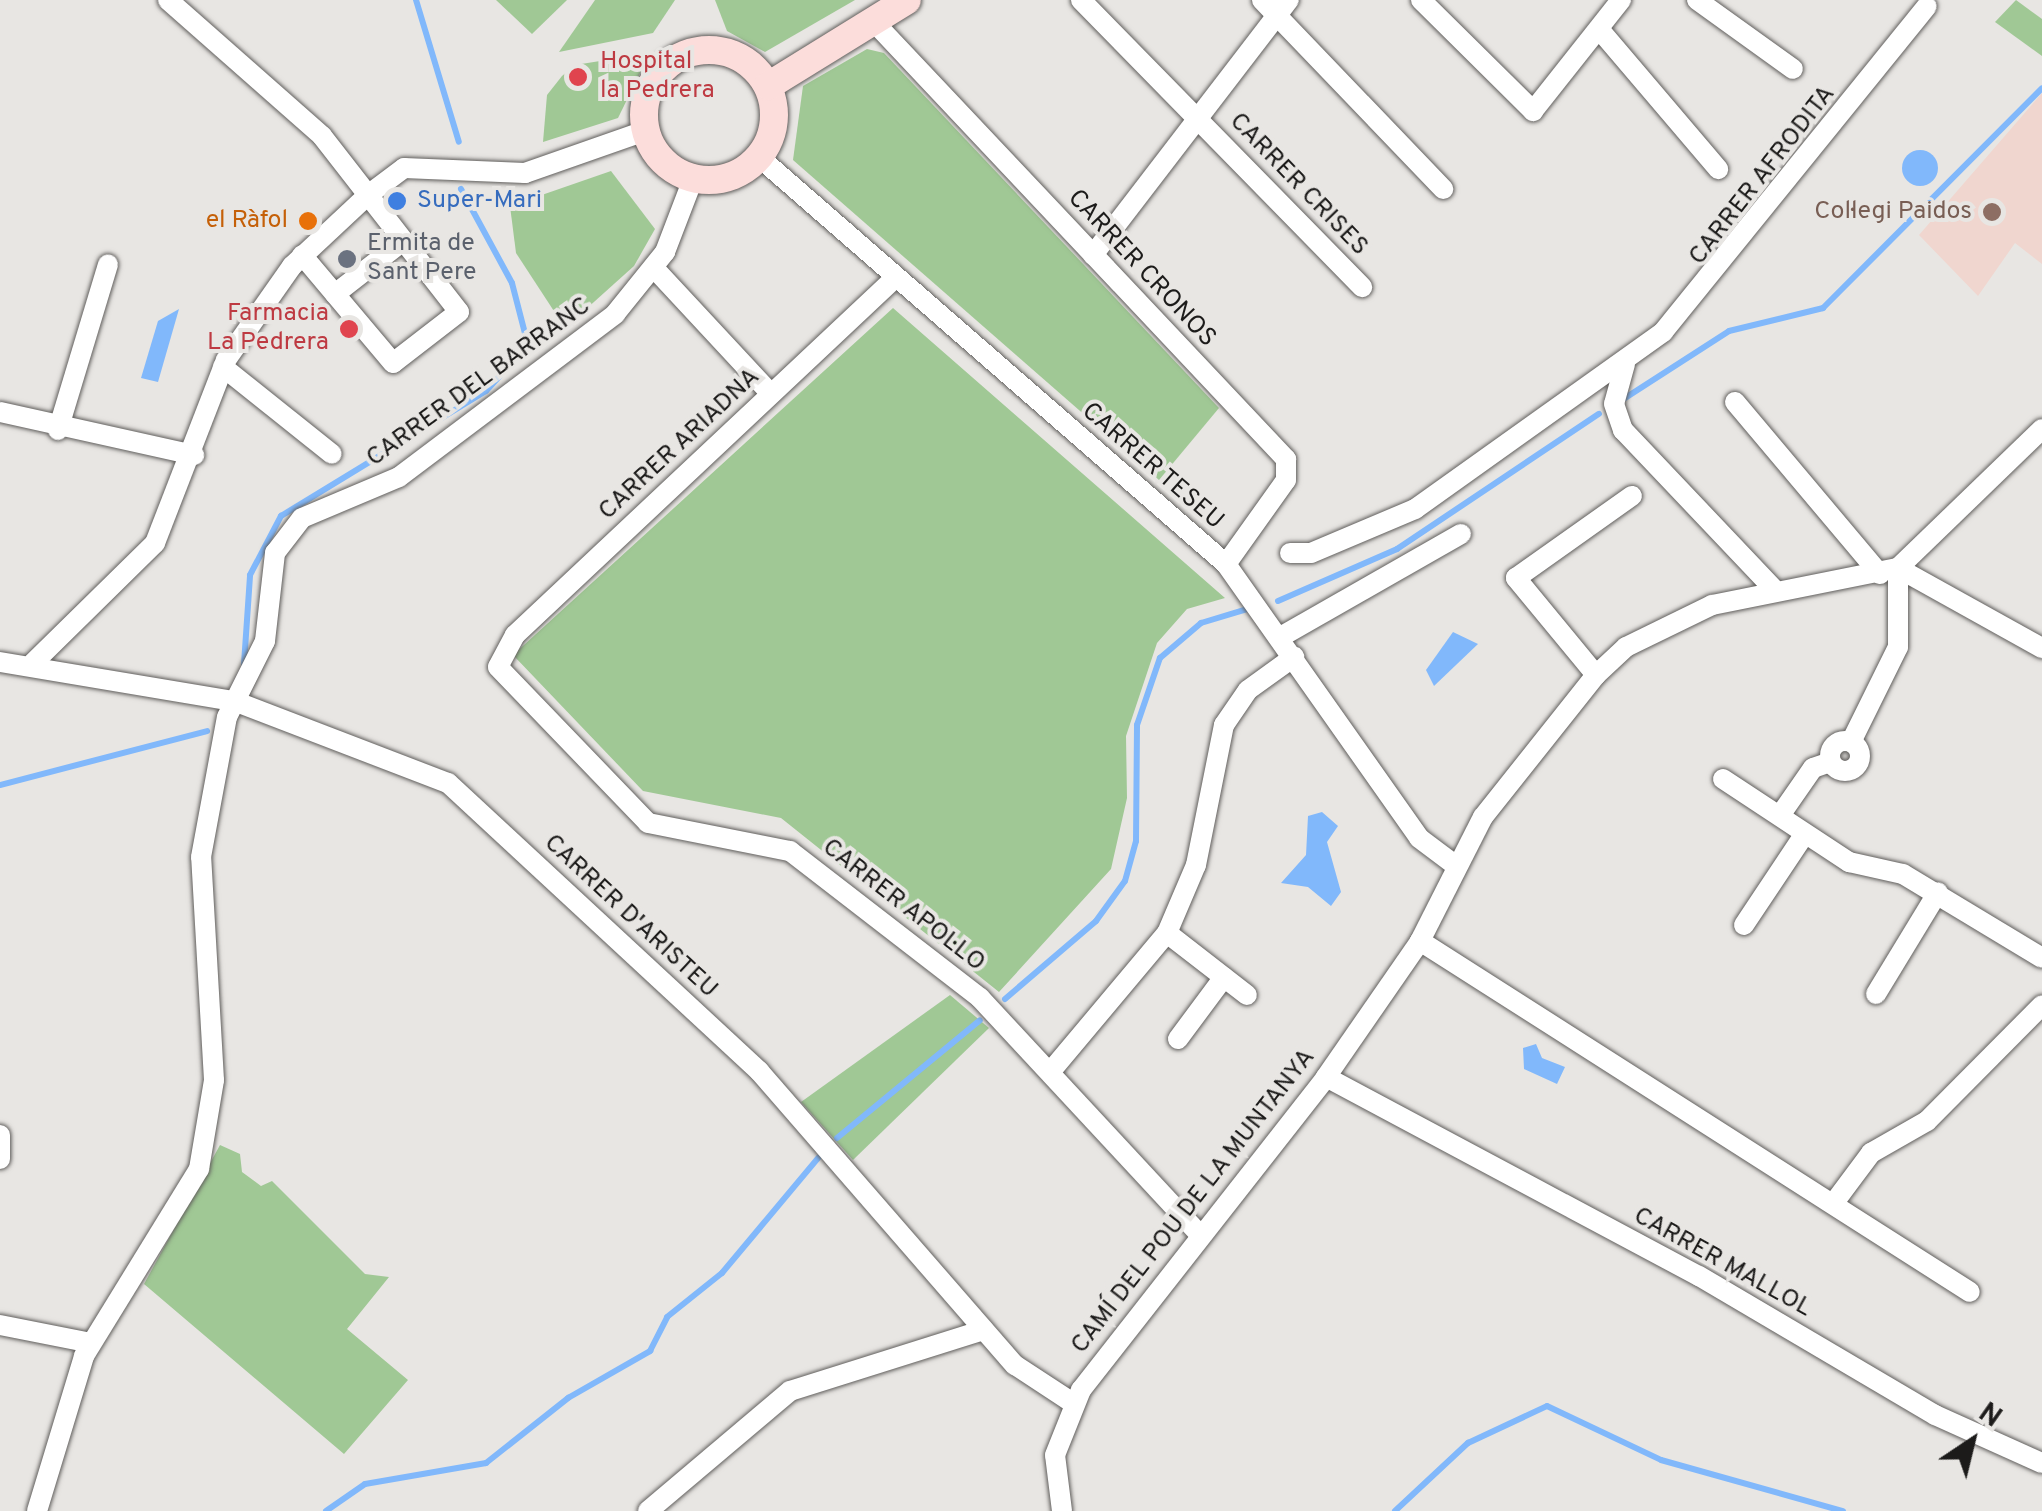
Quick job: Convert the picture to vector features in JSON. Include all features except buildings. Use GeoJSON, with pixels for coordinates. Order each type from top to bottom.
{"type":"FeatureCollection","features":[{"type":"Feature","properties":{"kind":"street"},"geometry":{"type":"LineString","coordinates":[[168,0],[322,136],[459,307],[393,364],[302,256]]}},
{"type":"Feature","properties":{"kind":"street"},"geometry":{"type":"LineString","coordinates":[[768,86],[907,0]]}},
{"type":"Feature","properties":{"kind":"street","name":"CARRER CRISES"},"geometry":{"type":"LineString","coordinates":[[1082,0],[1362,287]]}},
{"type":"Feature","properties":{"kind":"street"},"geometry":{"type":"LineString","coordinates":[[1262,0],[1283,8],[1443,190]]}},
{"type":"Feature","properties":{"kind":"street"},"geometry":{"type":"LineString","coordinates":[[1421,0],[1516,102],[1533,111],[1546,103],[1619,1]]}},
{"type":"Feature","properties":{"kind":"street"},"geometry":{"type":"LineString","coordinates":[[1697,0],[1794,69]]}},
{"type":"Feature","properties":{"kind":"street","name":"CARRER AFRODITA"},"geometry":{"type":"LineString","coordinates":[[1290,552],[1416,509],[1624,364],[1716,278],[1927,6]]}},
{"type":"Feature","properties":{"kind":"street","name":"CARRER CRISES"},"geometry":{"type":"LineString","coordinates":[[1093,255],[1283,8]]}},
{"type":"Feature","properties":{"kind":"street","name":"CARRER CRONOS"},"geometry":{"type":"LineString","coordinates":[[874,22],[1289,464],[1226,564]]}},
{"type":"Feature","properties":{"kind":"street"},"geometry":{"type":"LineString","coordinates":[[1599,29],[1718,169]]}},
{"type":"Feature","properties":{"kind":"street"},"geometry":{"type":"LineString","coordinates":[[726,51],[768,86],[774,123],[759,157],[730,177],[694,178],[662,161],[645,131],[647,92],[688,52],[726,51]]}},
{"type":"Feature","properties":{"kind":"street"},"geometry":{"type":"LineString","coordinates":[[33,663],[155,543],[194,455],[222,367],[302,256],[368,195],[404,168],[525,173],[645,131]]}},
{"type":"Feature","properties":{"kind":"street","name":"CARRER TESEU"},"geometry":{"type":"LineString","coordinates":[[759,157],[1226,564],[1247,586],[1419,838],[1454,865]]}},
{"type":"Feature","properties":{"kind":"street","name":"CARRER DEL BARRANC"},"geometry":{"type":"LineString","coordinates":[[37,1511],[91,1343],[193,1188],[210,1124],[201,857],[234,702],[262,654],[272,560],[296,522],[399,477],[596,330],[654,268],[694,178]]}},
{"type":"Feature","properties":{"kind":"street"},"geometry":{"type":"LineString","coordinates":[[334,294],[404,240]]}},
{"type":"Feature","properties":{"kind":"street"},"geometry":{"type":"LineString","coordinates":[[58,430],[108,264]]}},
{"type":"Feature","properties":{"kind":"street"},"geometry":{"type":"LineString","coordinates":[[654,268],[770,393]]}},
{"type":"Feature","properties":{"kind":"street","name":"CARRER ARIADNA"},"geometry":{"type":"LineString","coordinates":[[499,650],[896,277]]}},
{"type":"Feature","properties":{"kind":"street"},"geometry":{"type":"LineString","coordinates":[[1624,364],[1614,404],[1623,430],[1776,590]]}},
{"type":"Feature","properties":{"kind":"street"},"geometry":{"type":"LineString","coordinates":[[222,367],[332,454]]}},
{"type":"Feature","properties":{"kind":"street"},"geometry":{"type":"LineString","coordinates":[[1735,402],[1889,571],[2042,648]]}},
{"type":"Feature","properties":{"kind":"street"},"geometry":{"type":"LineString","coordinates":[[0,412],[58,430],[194,455]]}},
{"type":"Feature","properties":{"kind":"street"},"geometry":{"type":"LineString","coordinates":[[1781,814],[1813,768],[1830,762],[1854,768],[1860,754],[1851,742],[1893,664],[1889,571],[2042,429]]}},
{"type":"Feature","properties":{"kind":"street"},"geometry":{"type":"LineString","coordinates":[[1596,675],[1516,578],[1632,496]]}},
{"type":"Feature","properties":{"kind":"street"},"geometry":{"type":"LineString","coordinates":[[1278,631],[1461,534]]}},
{"type":"Feature","properties":{"kind":"street","name":"CAMÍ DEL POU DE LA MUNTANYA"},"geometry":{"type":"LineString","coordinates":[[1062,1511],[1055,1456],[1073,1402],[1326,1077],[1420,941],[1454,865],[1596,675],[1687,614],[1776,590],[1889,571]]}},
{"type":"Feature","properties":{"kind":"street","name":"CARRER APOL·LO"},"geometry":{"type":"LineString","coordinates":[[499,650],[498,667],[648,823],[802,858],[980,998],[1006,1021],[1200,1235]]}},
{"type":"Feature","properties":{"kind":"street"},"geometry":{"type":"LineString","coordinates":[[1051,1071],[1168,934],[1196,865],[1224,725],[1248,690],[1294,658]]}},
{"type":"Feature","properties":{"kind":"street","name":"CARRER D'ARISTEU"},"geometry":{"type":"LineString","coordinates":[[0,662],[33,663],[234,702],[464,794],[759,1072],[1030,1380],[1073,1402]]}},
{"type":"Feature","properties":{"kind":"street"},"geometry":{"type":"LineString","coordinates":[[1723,779],[1849,862],[1938,892],[2042,958]]}},
{"type":"Feature","properties":{"kind":"street"},"geometry":{"type":"LineString","coordinates":[[1744,925],[1804,835]]}},
{"type":"Feature","properties":{"kind":"street"},"geometry":{"type":"LineString","coordinates":[[1876,994],[1938,892]]}},
{"type":"Feature","properties":{"kind":"street"},"geometry":{"type":"LineString","coordinates":[[1168,934],[1247,994]]}},
{"type":"Feature","properties":{"kind":"street"},"geometry":{"type":"LineString","coordinates":[[1420,941],[1970,1292]]}},
{"type":"Feature","properties":{"kind":"street"},"geometry":{"type":"LineString","coordinates":[[1178,1039],[1224,977]]}},
{"type":"Feature","properties":{"kind":"street"},"geometry":{"type":"LineString","coordinates":[[1833,1204],[1872,1153],[1927,1121],[2042,1005]]}},
{"type":"Feature","properties":{"kind":"street","name":"CARRER MALLOL"},"geometry":{"type":"LineString","coordinates":[[1326,1077],[1699,1276],[1934,1415],[2042,1463]]}},
{"type":"Feature","properties":{"kind":"street"},"geometry":{"type":"LineString","coordinates":[[0,1135],[0,1158]]}},
{"type":"Feature","properties":{"kind":"street"},"geometry":{"type":"LineString","coordinates":[[0,1325],[91,1343]]}},
{"type":"Feature","properties":{"kind":"street"},"geometry":{"type":"LineString","coordinates":[[648,1511],[790,1391],[984,1330]]}},
{"type":"Feature","properties":{"kind":"shaded area","name":"Col·legi Paidos"},"geometry":{"type":"Polygon","coordinates":[[[2042,93],[2042,264],[2015,243],[1978,296],[1919,235],[2042,93]]]}},
{"type":"Feature","properties":{"kind":"green space"},"geometry":{"type":"Polygon","coordinates":[[[496,0],[567,0],[532,34],[496,0]]]}},
{"type":"Feature","properties":{"kind":"green space"},"geometry":{"type":"Polygon","coordinates":[[[595,0],[675,0],[653,33],[559,52],[595,0]]]}},
{"type":"Feature","properties":{"kind":"green space"},"geometry":{"type":"Polygon","coordinates":[[[715,0],[855,0],[765,52],[727,31],[715,0]]]}},
{"type":"Feature","properties":{"kind":"green space"},"geometry":{"type":"Polygon","coordinates":[[[2016,0],[2042,19],[2042,56],[1995,22],[2016,0]]]}},
{"type":"Feature","properties":{"kind":"green space"},"geometry":{"type":"Polygon","coordinates":[[[867,49],[884,53],[1219,408],[1159,480],[793,160],[803,86],[867,49]]]}},
{"type":"Feature","properties":{"kind":"green space"},"geometry":{"type":"Polygon","coordinates":[[[650,53],[618,118],[543,142],[547,95],[575,65],[650,53]]]}},
{"type":"Feature","properties":{"kind":"green space"},"geometry":{"type":"Polygon","coordinates":[[[611,171],[655,229],[634,266],[565,328],[516,253],[510,206],[611,171]]]}},
{"type":"Feature","properties":{"kind":"green space"},"geometry":{"type":"Polygon","coordinates":[[[893,308],[1225,598],[1187,609],[1157,643],[1126,736],[1127,798],[1111,869],[999,992],[781,818],[643,791],[513,655],[893,308]]]}},
{"type":"Feature","properties":{"kind":"green space"},"geometry":{"type":"Polygon","coordinates":[[[950,995],[989,1028],[853,1160],[801,1102],[950,995]]]}},
{"type":"Feature","properties":{"kind":"green space"},"geometry":{"type":"Polygon","coordinates":[[[220,1145],[240,1154],[242,1172],[261,1186],[272,1181],[365,1274],[389,1277],[347,1329],[408,1380],[344,1454],[144,1284],[220,1145]]]}},
{"type":"Feature","properties":{"kind":"water"},"geometry":{"type":"Polygon","coordinates":[[[1920,150],[1933,155],[1938,168],[1933,181],[1920,186],[1907,181],[1902,168],[1907,155],[1920,150]]]}},
{"type":"Feature","properties":{"kind":"water"},"geometry":{"type":"Polygon","coordinates":[[[179,309],[158,382],[141,378],[158,321],[179,309]]]}},
{"type":"Feature","properties":{"kind":"water"},"geometry":{"type":"Polygon","coordinates":[[[1453,632],[1478,644],[1434,686],[1426,670],[1453,632]]]}},
{"type":"Feature","properties":{"kind":"water"},"geometry":{"type":"Polygon","coordinates":[[[1322,812],[1338,826],[1327,842],[1341,892],[1331,906],[1308,887],[1281,883],[1306,855],[1308,816],[1322,812]]]}},
{"type":"Feature","properties":{"kind":"water"},"geometry":{"type":"Polygon","coordinates":[[[1536,1044],[1542,1058],[1565,1067],[1557,1084],[1524,1069],[1523,1048],[1536,1044]]]}},
{"type":"Feature","properties":{"kind":"waterway"},"geometry":{"type":"LineString","coordinates":[[416,0],[459,142]]}},
{"type":"Feature","properties":{"kind":"waterway"},"geometry":{"type":"LineString","coordinates":[[1622,400],[1729,331],[1823,308],[2042,88]]}},
{"type":"Feature","properties":{"kind":"waterway"},"geometry":{"type":"LineString","coordinates":[[244,664],[250,575],[281,516],[486,391],[528,345],[512,283],[461,189]]}},
{"type":"Feature","properties":{"kind":"waterway"},"geometry":{"type":"LineString","coordinates":[[1278,601],[1397,549],[1599,414]]}},
{"type":"Feature","properties":{"kind":"waterway"},"geometry":{"type":"LineString","coordinates":[[1005,999],[1096,921],[1125,881],[1136,841],[1137,725],[1160,658],[1201,623],[1247,609]]}},
{"type":"Feature","properties":{"kind":"waterway"},"geometry":{"type":"LineString","coordinates":[[0,785],[207,731]]}},
{"type":"Feature","properties":{"kind":"waterway"},"geometry":{"type":"LineString","coordinates":[[837,1138],[980,1020]]}},
{"type":"Feature","properties":{"kind":"waterway"},"geometry":{"type":"LineString","coordinates":[[326,1511],[365,1484],[486,1463],[568,1398],[650,1351],[667,1317],[722,1273],[818,1158]]}},
{"type":"Feature","properties":{"kind":"waterway"},"geometry":{"type":"LineString","coordinates":[[1395,1511],[1468,1443],[1547,1406],[1661,1460],[1843,1511]]}},
{"type":"Feature","properties":{"kind":"place","name":"Hospital la Pedrera"},"geometry":{"type":"Point","coordinates":[578,77]}},
{"type":"Feature","properties":{"kind":"place","name":"Super-Mari"},"geometry":{"type":"Point","coordinates":[397,201]}},
{"type":"Feature","properties":{"kind":"place","name":"Col·legi Paidos"},"geometry":{"type":"Point","coordinates":[1992,212]}},
{"type":"Feature","properties":{"kind":"place","name":"el Ràfol"},"geometry":{"type":"Point","coordinates":[308,221]}},
{"type":"Feature","properties":{"kind":"place","name":"Ermita de Sant Pere"},"geometry":{"type":"Point","coordinates":[347,259]}},
{"type":"Feature","properties":{"kind":"place","name":"Farmacia La Pedrera"},"geometry":{"type":"Point","coordinates":[349,329]}}]}
